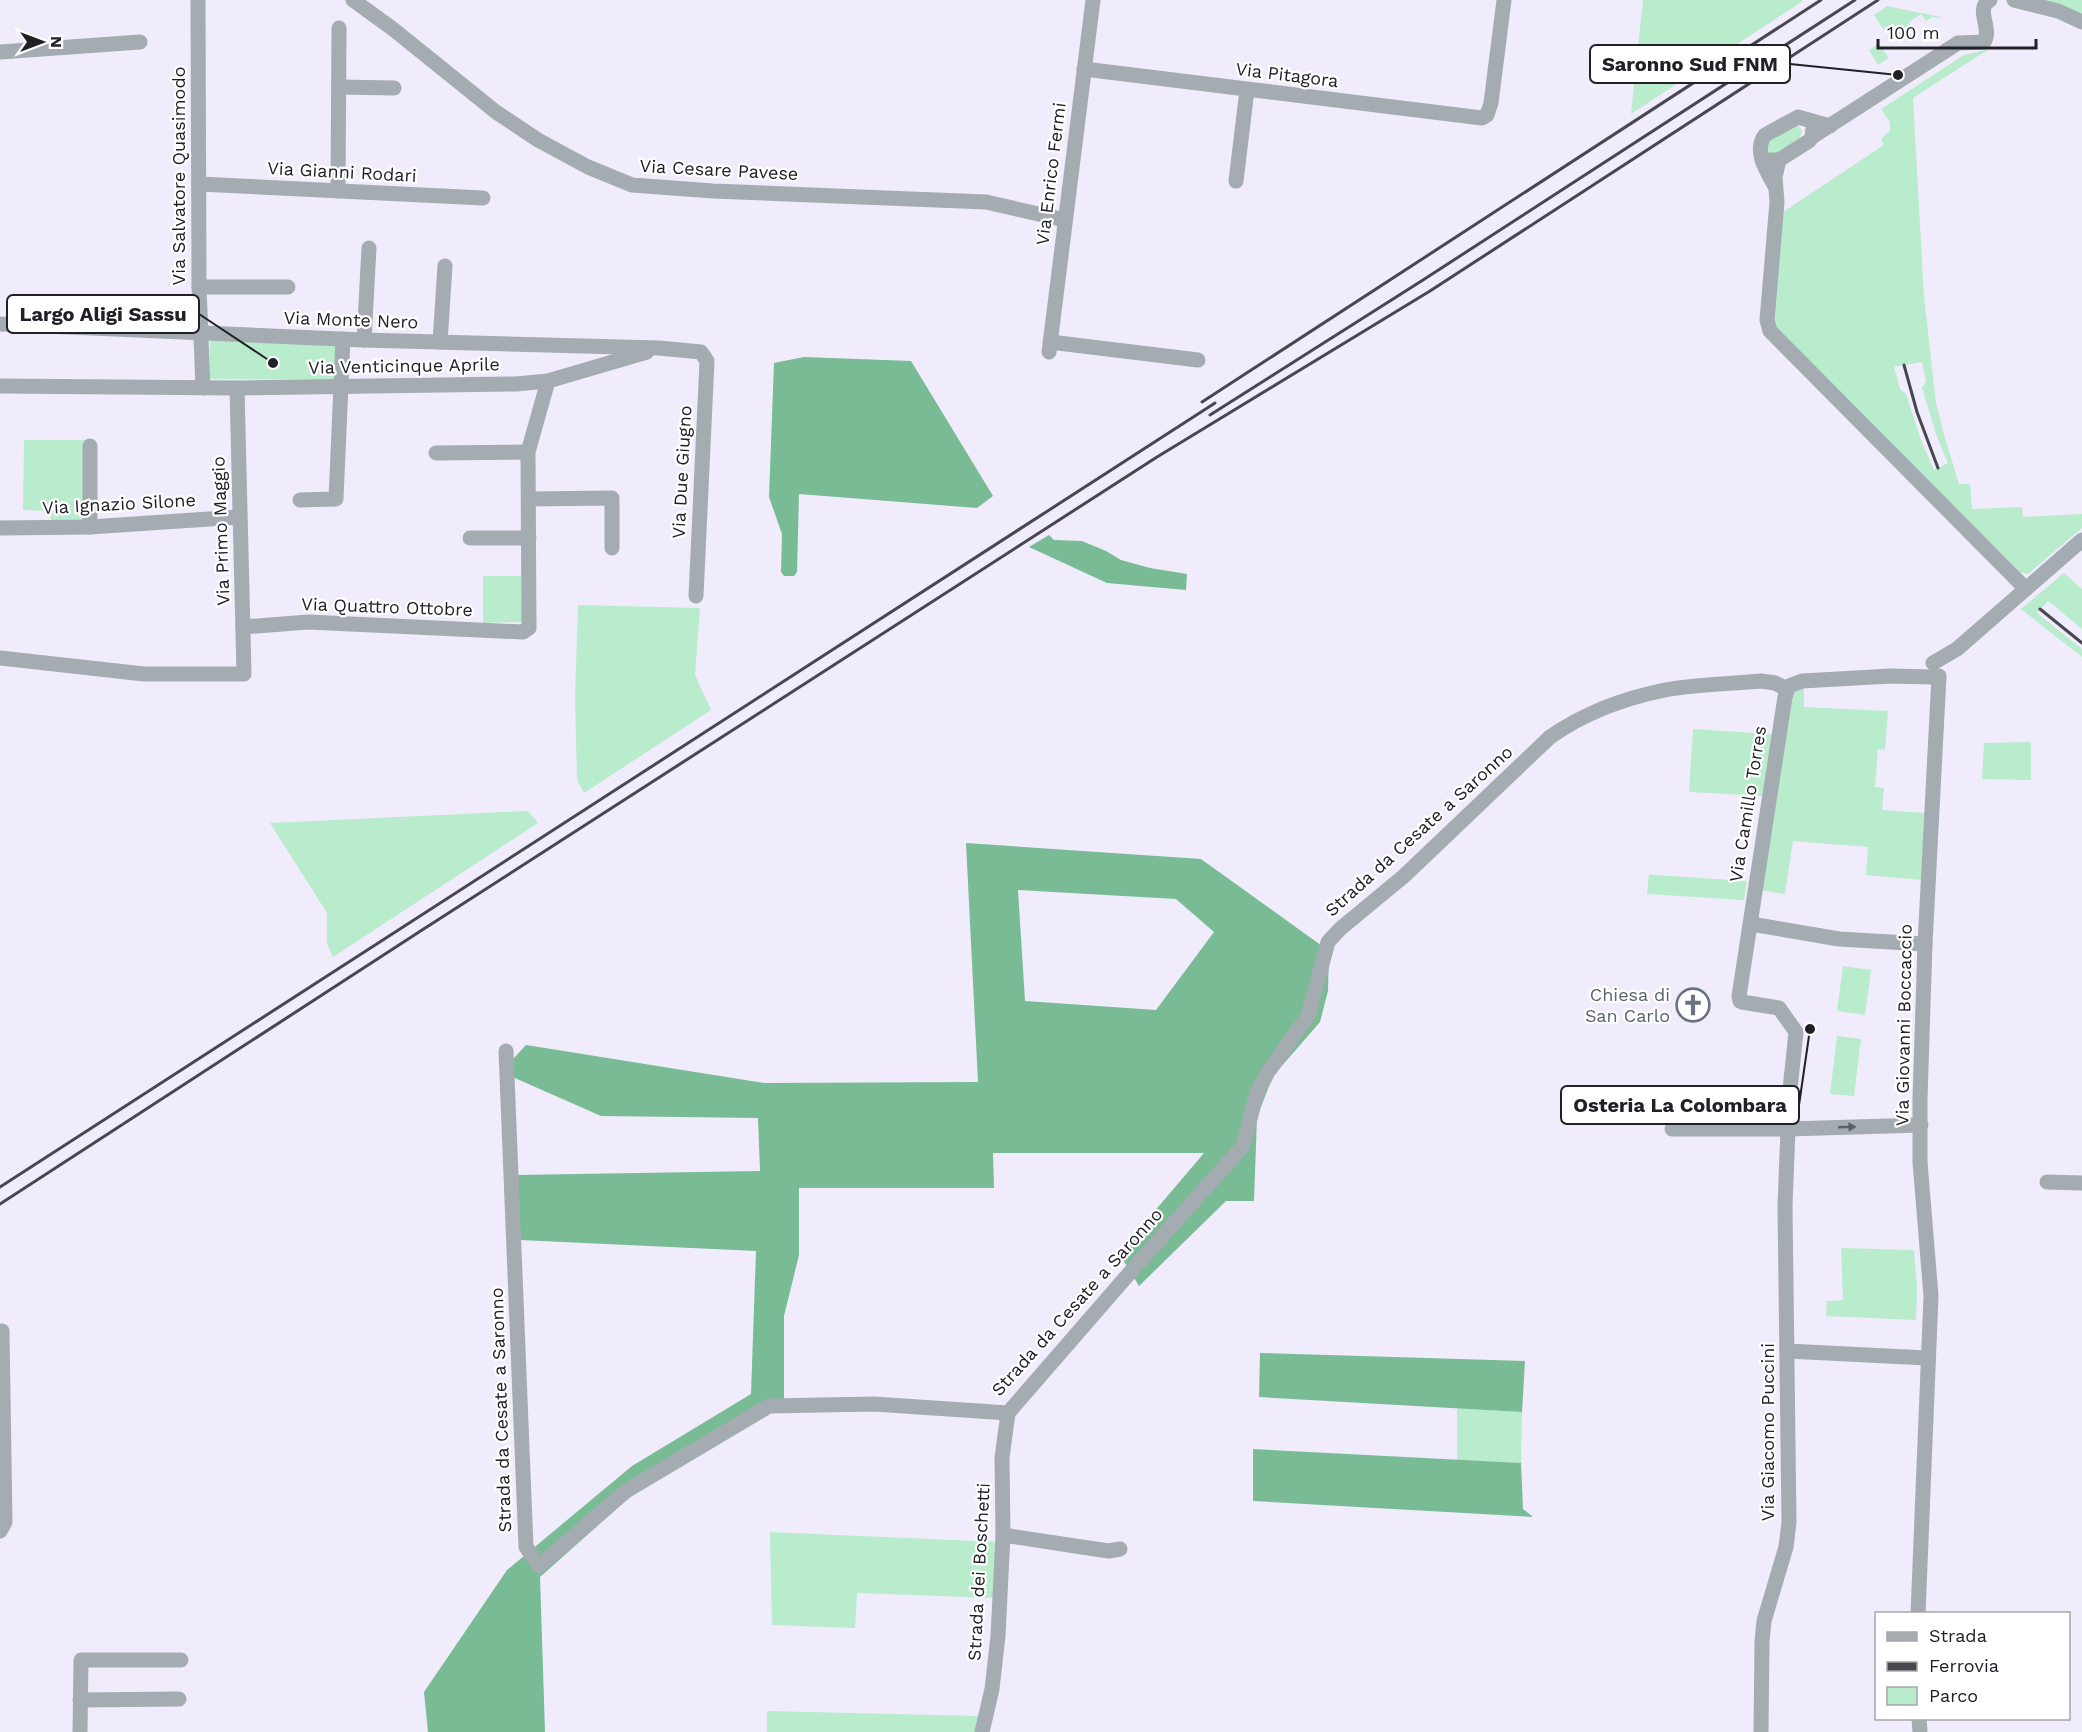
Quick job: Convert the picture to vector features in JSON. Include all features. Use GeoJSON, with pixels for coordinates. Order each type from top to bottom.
{"type":"FeatureCollection","features":[{"type":"Feature","properties":{"kind":"street","name":"Via Salvatore Quasimodo"},"geometry":{"type":"LineString","coordinates":[[198,0],[199,287],[203,388]]}},
{"type":"Feature","properties":{"kind":"street","name":"Via Cesare Pavese"},"geometry":{"type":"LineString","coordinates":[[353,0],[393,29],[496,112],[588,167],[632,186],[986,202],[1065,220]]}},
{"type":"Feature","properties":{"kind":"street","name":"Via Enrico Fermi"},"geometry":{"type":"LineString","coordinates":[[1092,0],[1050,347],[1198,360]]}},
{"type":"Feature","properties":{"kind":"street","name":"Via Pitagora"},"geometry":{"type":"LineString","coordinates":[[1084,69],[1475,118],[1484,117],[1491,103],[1504,0]]}},
{"type":"Feature","properties":{"kind":"street"},"geometry":{"type":"LineString","coordinates":[[1761,155],[1768,160],[1779,160],[1958,44],[1981,43],[1986,40],[1983,8],[1990,0]]}},
{"type":"Feature","properties":{"kind":"street"},"geometry":{"type":"LineString","coordinates":[[2014,0],[2058,11],[2082,22]]}},
{"type":"Feature","properties":{"kind":"street"},"geometry":{"type":"LineString","coordinates":[[338,191],[339,28]]}},
{"type":"Feature","properties":{"kind":"street"},"geometry":{"type":"LineString","coordinates":[[0,52],[140,42]]}},
{"type":"Feature","properties":{"kind":"street"},"geometry":{"type":"LineString","coordinates":[[339,87],[394,88]]}},
{"type":"Feature","properties":{"kind":"street"},"geometry":{"type":"LineString","coordinates":[[1236,181],[1248,90]]}},
{"type":"Feature","properties":{"kind":"street"},"geometry":{"type":"LineString","coordinates":[[1775,186],[1761,155],[1760,143],[1765,135],[1798,117],[1830,126]]}},
{"type":"Feature","properties":{"kind":"street"},"geometry":{"type":"LineString","coordinates":[[1809,121],[1812,126],[1812,137]]}},
{"type":"Feature","properties":{"kind":"street"},"geometry":{"type":"LineString","coordinates":[[1779,160],[1775,186],[1777,202],[1767,320],[1770,331],[2025,589]]}},
{"type":"Feature","properties":{"kind":"street","name":"Via Gianni Rodari"},"geometry":{"type":"LineString","coordinates":[[199,184],[483,198]]}},
{"type":"Feature","properties":{"kind":"street"},"geometry":{"type":"LineString","coordinates":[[364,340],[369,248]]}},
{"type":"Feature","properties":{"kind":"street"},"geometry":{"type":"LineString","coordinates":[[440,342],[445,266]]}},
{"type":"Feature","properties":{"kind":"street"},"geometry":{"type":"LineString","coordinates":[[199,287],[288,287]]}},
{"type":"Feature","properties":{"kind":"street","name":"Via Monte Nero"},"geometry":{"type":"LineString","coordinates":[[0,324],[364,340],[659,348],[701,352]]}},
{"type":"Feature","properties":{"kind":"street"},"geometry":{"type":"LineString","coordinates":[[300,500],[336,499],[343,339]]}},
{"type":"Feature","properties":{"kind":"street","name":"Via Venticinque Aprile"},"geometry":{"type":"LineString","coordinates":[[0,386],[237,388],[516,384],[549,381],[659,348]]}},
{"type":"Feature","properties":{"kind":"street","name":"Via Due Giugno"},"geometry":{"type":"LineString","coordinates":[[696,596],[706,361],[701,352]]}},
{"type":"Feature","properties":{"kind":"street"},"geometry":{"type":"LineString","coordinates":[[470,538],[529,538],[528,452],[549,381]]}},
{"type":"Feature","properties":{"kind":"street","name":"Via Primo Maggio"},"geometry":{"type":"LineString","coordinates":[[0,658],[144,674],[244,674],[237,388]]}},
{"type":"Feature","properties":{"kind":"street"},"geometry":{"type":"LineString","coordinates":[[90,446],[90,527]]}},
{"type":"Feature","properties":{"kind":"street"},"geometry":{"type":"LineString","coordinates":[[436,453],[528,452]]}},
{"type":"Feature","properties":{"kind":"street"},"geometry":{"type":"LineString","coordinates":[[528,499],[612,498],[612,548]]}},
{"type":"Feature","properties":{"kind":"street","name":"Via Ignazio Silone"},"geometry":{"type":"LineString","coordinates":[[0,528],[90,527],[239,517]]}},
{"type":"Feature","properties":{"kind":"street","name":"Via Quattro Ottobre"},"geometry":{"type":"LineString","coordinates":[[243,627],[308,622],[523,632],[528,628],[529,538]]}},
{"type":"Feature","properties":{"kind":"street"},"geometry":{"type":"LineString","coordinates":[[1787,689],[1795,682],[1802,681],[1935,672],[1948,656],[2082,540]]}},
{"type":"Feature","properties":{"kind":"street","name":"Via Giovanni Boccaccio"},"geometry":{"type":"LineString","coordinates":[[1918,1612],[1930,1280],[1920,1162],[1925,944],[1939,693],[1935,672]]}},
{"type":"Feature","properties":{"kind":"street","name":"Strada da Cesate a Saronno"},"geometry":{"type":"LineString","coordinates":[[506,1051],[526,1547],[539,1566],[626,1491],[769,1406],[874,1404],[1008,1413],[1132,1269],[1244,1146],[1257,1092],[1268,1072],[1308,1016],[1326,948],[1333,936],[1404,876],[1550,737],[1580,719],[1666,689],[1769,681],[1787,689]]}},
{"type":"Feature","properties":{"kind":"street","name":"Via Camillo Torres"},"geometry":{"type":"LineString","coordinates":[[1787,689],[1750,909],[1751,924],[1739,998],[1742,1002],[1779,1008],[1797,1032],[1787,1118],[1788,1129]]}},
{"type":"Feature","properties":{"kind":"street"},"geometry":{"type":"LineString","coordinates":[[1751,924],[1839,939],[1925,944]]}},
{"type":"Feature","properties":{"kind":"street"},"geometry":{"type":"LineString","coordinates":[[1672,1129],[1757,1127],[1788,1129],[1921,1125]]}},
{"type":"Feature","properties":{"kind":"street","name":"Via Giacomo Puccini"},"geometry":{"type":"LineString","coordinates":[[1761,1732],[1764,1621],[1786,1547],[1789,1522],[1785,1206],[1788,1129]]}},
{"type":"Feature","properties":{"kind":"street"},"geometry":{"type":"LineString","coordinates":[[2047,1182],[2082,1183]]}},
{"type":"Feature","properties":{"kind":"street"},"geometry":{"type":"LineString","coordinates":[[0,1531],[5,1522],[2,1331]]}},
{"type":"Feature","properties":{"kind":"street"},"geometry":{"type":"LineString","coordinates":[[1787,1351],[1927,1358]]}},
{"type":"Feature","properties":{"kind":"street","name":"Strada dei Boschetti"},"geometry":{"type":"LineString","coordinates":[[982,1732],[992,1689],[998,1636],[1003,1535],[1002,1458],[1008,1413]]}},
{"type":"Feature","properties":{"kind":"street"},"geometry":{"type":"LineString","coordinates":[[1003,1535],[1109,1551],[1120,1549]]}},
{"type":"Feature","properties":{"kind":"street"},"geometry":{"type":"LineString","coordinates":[[80,1732],[81,1660],[181,1660]]}},
{"type":"Feature","properties":{"kind":"street"},"geometry":{"type":"LineString","coordinates":[[80,1700],[179,1699]]}},
{"type":"Feature","properties":{"kind":"green space"},"geometry":{"type":"Polygon","coordinates":[[[1643,0],[1802,0],[1803,1],[1631,114],[1643,0]]]}},
{"type":"Feature","properties":{"kind":"green space"},"geometry":{"type":"Polygon","coordinates":[[[2040,0],[2082,0],[2082,15],[2040,0]]]}},
{"type":"Feature","properties":{"kind":"green space"},"geometry":{"type":"Polygon","coordinates":[[[1887,6],[1946,18],[1932,17],[1926,21],[1921,14],[1909,22],[1913,29],[1900,35],[1894,35],[1882,27],[1874,15],[1887,6]]]}},
{"type":"Feature","properties":{"kind":"green space"},"geometry":{"type":"Polygon","coordinates":[[[1879,44],[1889,58],[1878,65],[1869,50],[1879,44]]]}},
{"type":"Feature","properties":{"kind":"green space"},"geometry":{"type":"Polygon","coordinates":[[[1989,49],[1913,98],[1924,297],[1936,403],[1959,484],[1970,484],[1972,509],[2022,507],[2023,517],[2082,514],[2082,528],[2028,574],[2020,572],[1776,328],[1773,321],[1783,212],[1884,145],[1881,139],[1890,131],[1890,122],[1881,109],[1964,55],[1989,49]],[[1922,362],[1894,367],[1900,389],[1906,394],[1921,440],[1934,470],[1948,463],[1937,437],[1922,388],[1926,381],[1922,362]]]}},
{"type":"Feature","properties":{"kind":"green space"},"geometry":{"type":"Polygon","coordinates":[[[1798,125],[1802,131],[1800,138],[1775,154],[1768,155],[1764,143],[1798,125]]]}},
{"type":"Feature","properties":{"kind":"green space"},"geometry":{"type":"Polygon","coordinates":[[[210,337],[337,341],[335,380],[210,379],[210,337]]]}},
{"type":"Feature","properties":{"kind":"green space"},"geometry":{"type":"Polygon","coordinates":[[[804,357],[911,361],[993,496],[977,508],[799,494],[797,572],[794,576],[784,576],[781,572],[782,534],[769,497],[774,363],[804,357]]]}},
{"type":"Feature","properties":{"kind":"green space"},"geometry":{"type":"Polygon","coordinates":[[[24,440],[86,440],[85,523],[51,523],[51,511],[23,510],[24,440]]]}},
{"type":"Feature","properties":{"kind":"green space"},"geometry":{"type":"Polygon","coordinates":[[[1049,535],[1054,540],[1082,541],[1121,560],[1150,568],[1187,574],[1186,590],[1107,583],[1029,547],[1049,535]]]}},
{"type":"Feature","properties":{"kind":"green space"},"geometry":{"type":"Polygon","coordinates":[[[2064,573],[2082,589],[2082,629],[2048,601],[2037,613],[2082,649],[2082,657],[2021,609],[2064,573]]]}},
{"type":"Feature","properties":{"kind":"green space"},"geometry":{"type":"Polygon","coordinates":[[[483,576],[521,576],[522,622],[483,623],[483,576]]]}},
{"type":"Feature","properties":{"kind":"green space"},"geometry":{"type":"Polygon","coordinates":[[[578,605],[700,608],[695,675],[711,710],[584,793],[577,780],[575,698],[578,605]]]}},
{"type":"Feature","properties":{"kind":"green space"},"geometry":{"type":"Polygon","coordinates":[[[1804,687],[1804,707],[1888,711],[1885,750],[1878,749],[1875,787],[1884,788],[1882,810],[1926,813],[1922,880],[1866,875],[1868,847],[1793,841],[1785,894],[1760,890],[1791,700],[1796,691],[1804,687]]]}},
{"type":"Feature","properties":{"kind":"green space"},"geometry":{"type":"Polygon","coordinates":[[[1693,729],[1772,734],[1762,796],[1689,792],[1693,729]]]}},
{"type":"Feature","properties":{"kind":"green space"},"geometry":{"type":"Polygon","coordinates":[[[2031,742],[2031,780],[1982,779],[1984,743],[2031,742]]]}},
{"type":"Feature","properties":{"kind":"green space"},"geometry":{"type":"Polygon","coordinates":[[[528,811],[538,823],[333,957],[327,944],[327,913],[270,823],[528,811]]]}},
{"type":"Feature","properties":{"kind":"green space"},"geometry":{"type":"Polygon","coordinates":[[[966,843],[1201,859],[1329,951],[1328,991],[1320,1022],[1273,1076],[1257,1117],[1254,1201],[1226,1201],[1139,1286],[1119,1253],[1204,1153],[993,1153],[994,1188],[799,1188],[799,1255],[784,1316],[784,1402],[631,1496],[540,1577],[545,1732],[428,1732],[424,1692],[507,1570],[632,1466],[751,1394],[756,1251],[520,1240],[516,1175],[760,1171],[758,1118],[601,1116],[501,1072],[526,1045],[764,1083],[978,1082],[966,843]],[[1018,890],[1025,1001],[1156,1010],[1214,932],[1176,899],[1018,890]]]}},
{"type":"Feature","properties":{"kind":"green space"},"geometry":{"type":"Polygon","coordinates":[[[1649,874],[1747,881],[1744,900],[1647,894],[1649,874]]]}},
{"type":"Feature","properties":{"kind":"green space"},"geometry":{"type":"Polygon","coordinates":[[[1843,966],[1871,970],[1865,1015],[1837,1011],[1843,966]]]}},
{"type":"Feature","properties":{"kind":"green space"},"geometry":{"type":"Polygon","coordinates":[[[1837,1036],[1861,1039],[1854,1096],[1830,1094],[1837,1036]]]}},
{"type":"Feature","properties":{"kind":"green space"},"geometry":{"type":"Polygon","coordinates":[[[1841,1248],[1914,1250],[1917,1287],[1916,1320],[1826,1316],[1827,1301],[1843,1300],[1841,1248]]]}},
{"type":"Feature","properties":{"kind":"green space"},"geometry":{"type":"Polygon","coordinates":[[[1260,1353],[1525,1361],[1522,1412],[1259,1397],[1260,1353]]]}},
{"type":"Feature","properties":{"kind":"green space"},"geometry":{"type":"Polygon","coordinates":[[[1457,1408],[1522,1412],[1521,1463],[1457,1460],[1457,1408]]]}},
{"type":"Feature","properties":{"kind":"green space"},"geometry":{"type":"Polygon","coordinates":[[[1253,1449],[1521,1463],[1523,1509],[1533,1517],[1253,1501],[1253,1449]]]}},
{"type":"Feature","properties":{"kind":"green space"},"geometry":{"type":"Polygon","coordinates":[[[770,1532],[998,1542],[996,1598],[857,1593],[855,1628],[772,1625],[770,1532]]]}},
{"type":"Feature","properties":{"kind":"green space"},"geometry":{"type":"Polygon","coordinates":[[[767,1711],[981,1716],[977,1732],[767,1732],[767,1711]]]}},
{"type":"Feature","properties":{"kind":"railway"},"geometry":{"type":"LineString","coordinates":[[1202,402],[1821,0]]}},
{"type":"Feature","properties":{"kind":"railway"},"geometry":{"type":"LineString","coordinates":[[1210,415],[1855,0]]}},
{"type":"Feature","properties":{"kind":"railway"},"geometry":{"type":"LineString","coordinates":[[0,1204],[1157,457],[1430,291],[1878,0]]}},
{"type":"Feature","properties":{"kind":"railway"},"geometry":{"type":"LineString","coordinates":[[1904,365],[1917,412],[1938,468]]}},
{"type":"Feature","properties":{"kind":"railway"},"geometry":{"type":"LineString","coordinates":[[0,1187],[1215,403]]}},
{"type":"Feature","properties":{"kind":"railway"},"geometry":{"type":"LineString","coordinates":[[2040,609],[2082,643]]}},
{"type":"Feature","properties":{"kind":"place","name":"Saronno Sud FNM"},"geometry":{"type":"Point","coordinates":[1898,75]}},
{"type":"Feature","properties":{"kind":"place","name":"Largo Aligi Sassu"},"geometry":{"type":"Point","coordinates":[273,363]}},
{"type":"Feature","properties":{"kind":"place","name":"Chiesa di San Carlo"},"geometry":{"type":"Point","coordinates":[1693,1005]}},
{"type":"Feature","properties":{"kind":"place","name":"Osteria La Colombara"},"geometry":{"type":"Point","coordinates":[1810,1029]}}]}
